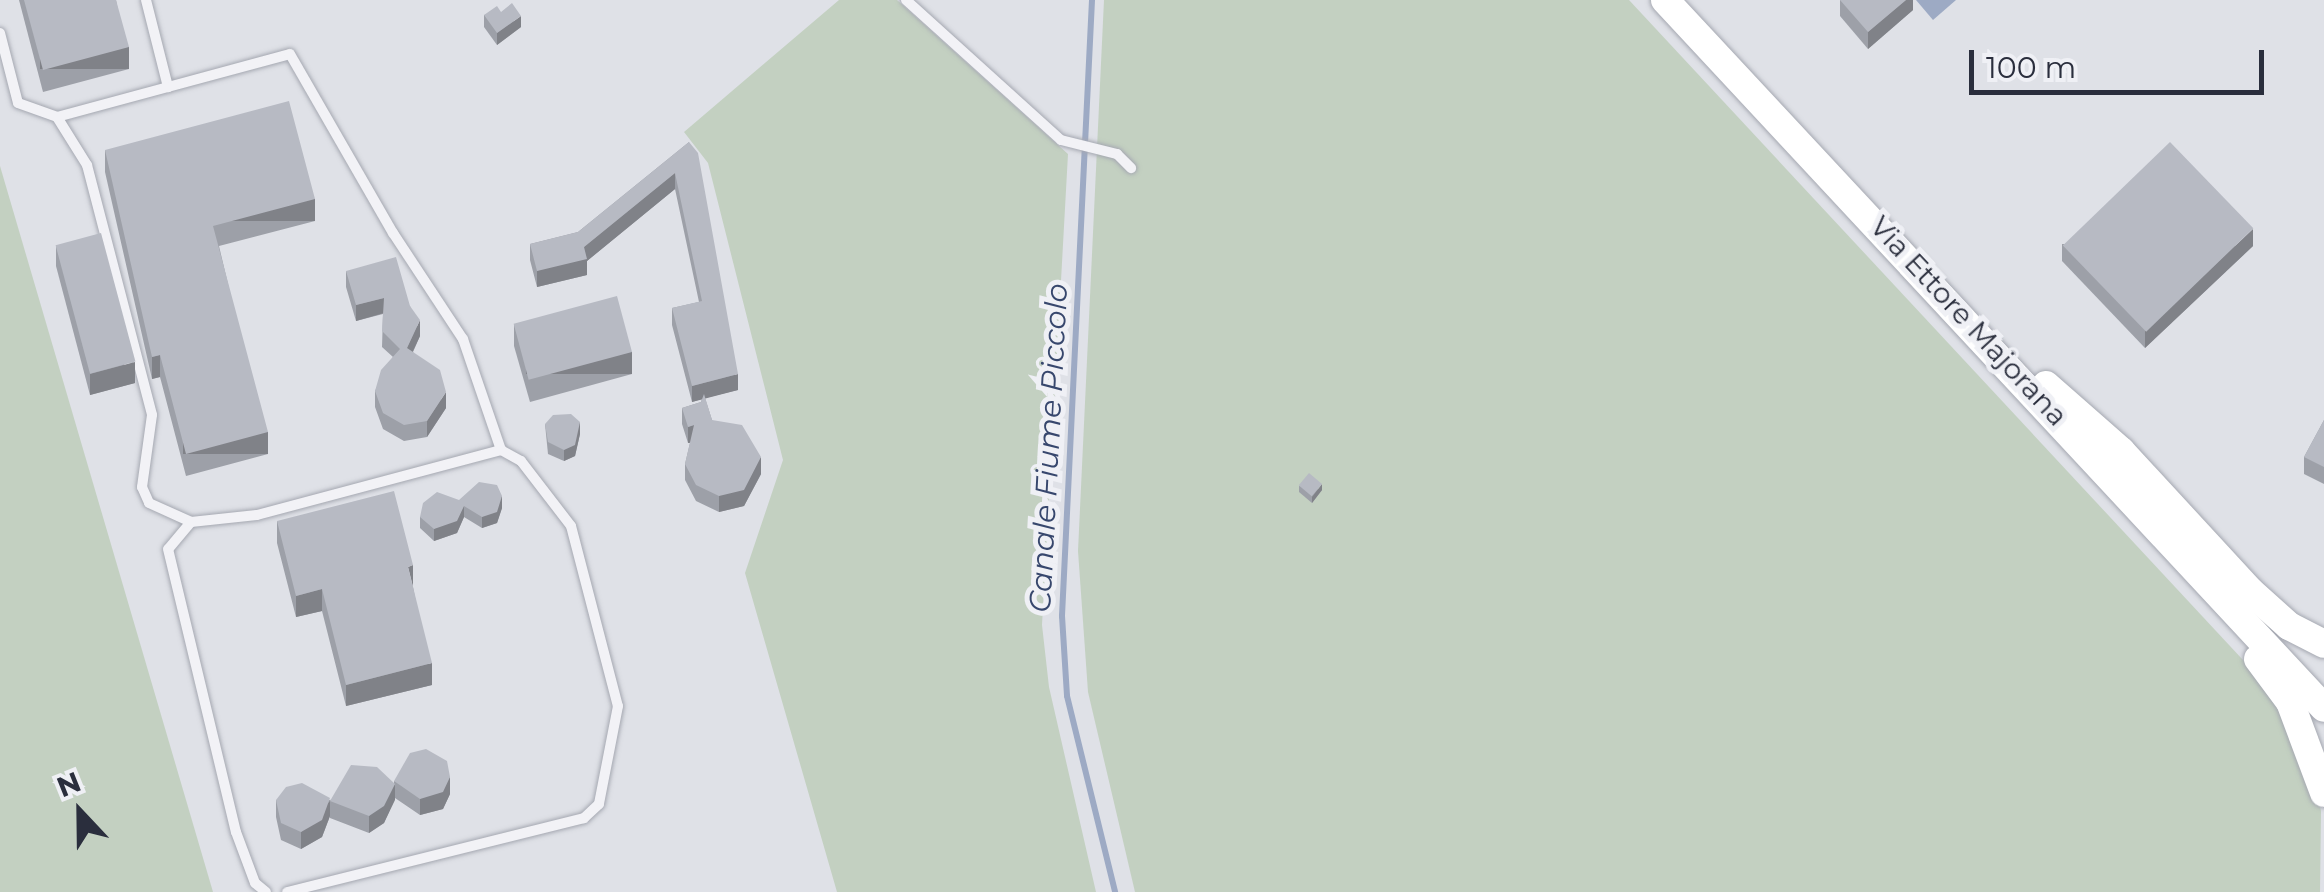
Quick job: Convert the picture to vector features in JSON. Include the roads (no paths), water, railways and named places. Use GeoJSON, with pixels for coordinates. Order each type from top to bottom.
{"type":"FeatureCollection","features":[{"type":"Feature","properties":{"kind":"main road","name":"Via Ettore Majorana"},"geometry":{"type":"LineString","coordinates":[[1666,0],[1989,342],[2324,708]]}},
{"type":"Feature","properties":{"kind":"main road"},"geometry":{"type":"LineString","coordinates":[[1989,342],[2098,429],[2250,592],[2289,626],[2324,644]]}},
{"type":"Feature","properties":{"kind":"main road"},"geometry":{"type":"LineString","coordinates":[[1989,342],[2061,443],[2270,674],[2290,702],[2324,793]]}},
{"type":"Feature","properties":{"kind":"lane"},"geometry":{"type":"LineString","coordinates":[[146,0],[168,87]]}},
{"type":"Feature","properties":{"kind":"lane"},"geometry":{"type":"LineString","coordinates":[[906,0],[1071,146],[1102,148],[1130,168]]}},
{"type":"Feature","properties":{"kind":"lane"},"geometry":{"type":"LineString","coordinates":[[0,33],[18,103],[57,117],[290,54],[392,233],[463,339],[502,450],[521,461],[570,526],[618,706],[600,804],[584,818],[287,892]]}},
{"type":"Feature","properties":{"kind":"lane"},"geometry":{"type":"LineString","coordinates":[[57,117],[86,166],[152,414],[142,487],[149,503],[191,522],[256,515],[502,450]]}},
{"type":"Feature","properties":{"kind":"lane"},"geometry":{"type":"LineString","coordinates":[[191,522],[168,550],[236,832],[255,883],[266,892]]}},
{"type":"Feature","properties":{"kind":"water"},"geometry":{"type":"Polygon","coordinates":[[[1916,0],[1956,0],[1933,20],[1916,0]]]}},
{"type":"Feature","properties":{"kind":"waterway","name":"Canale Fiume Piccolo"},"geometry":{"type":"LineString","coordinates":[[1092,0],[1062,616],[1067,696],[1115,892]]}}]}
